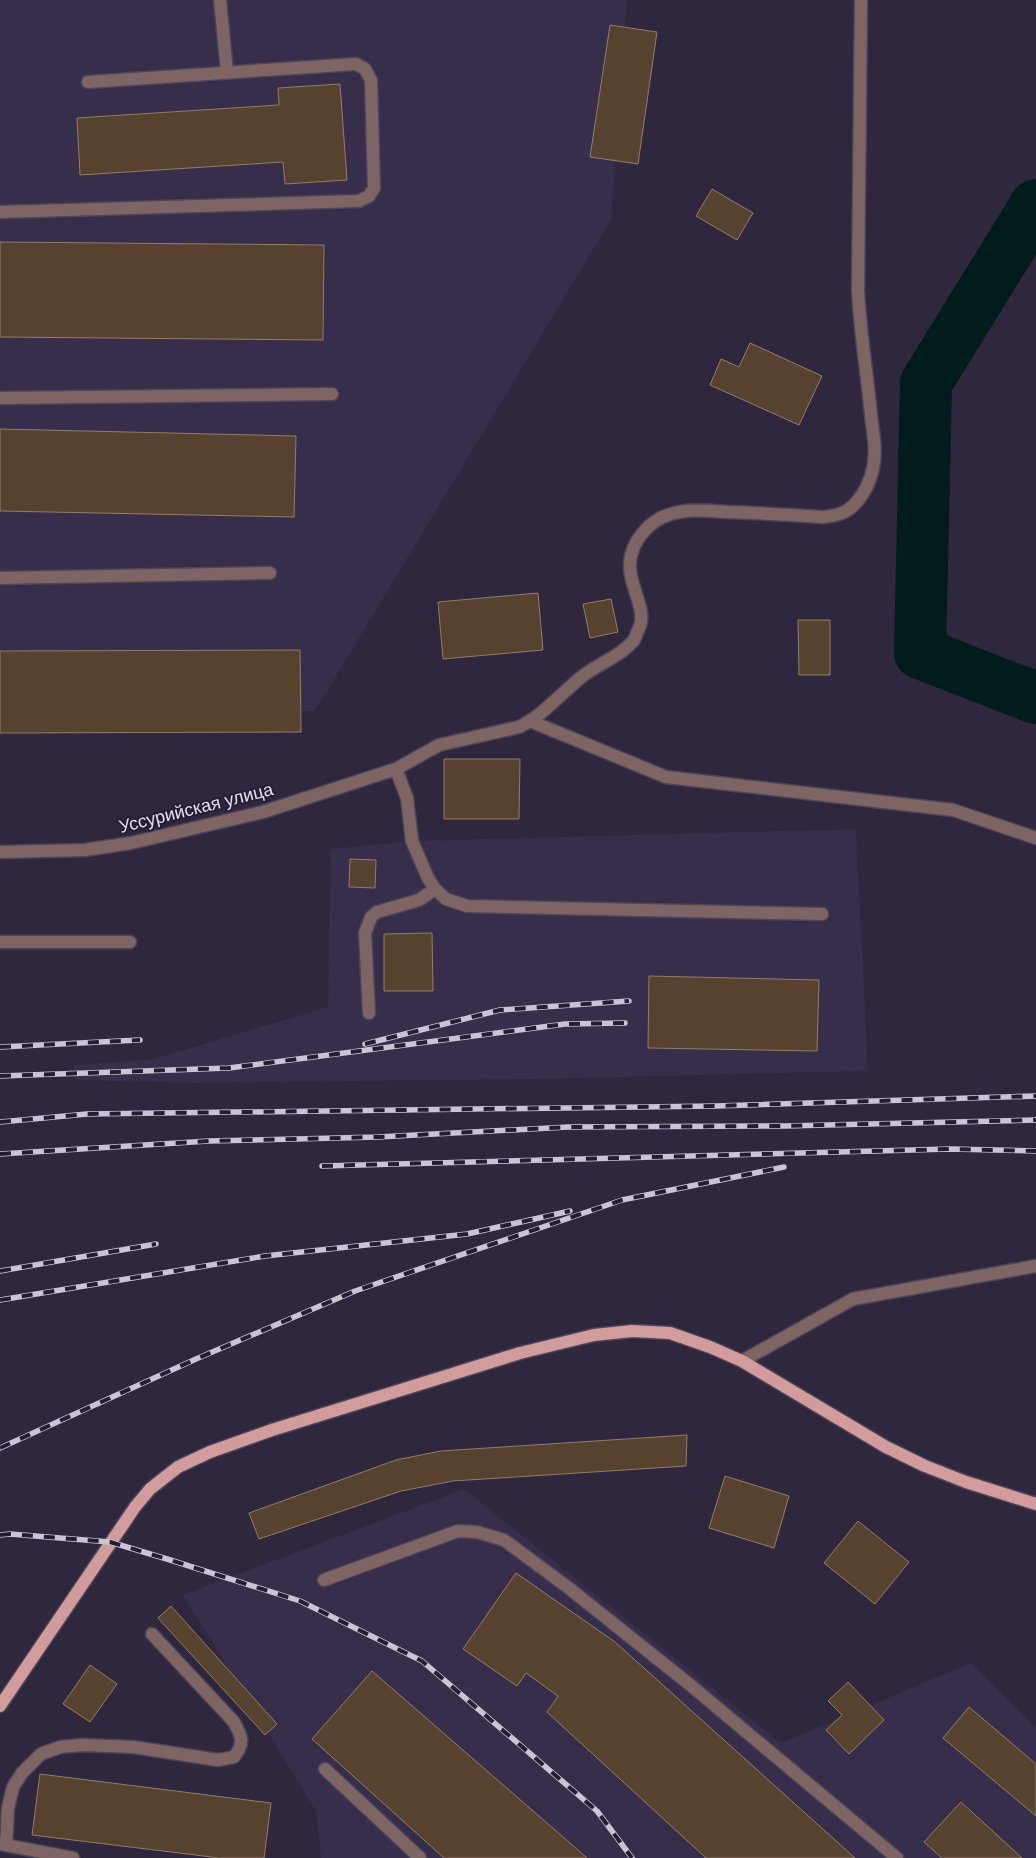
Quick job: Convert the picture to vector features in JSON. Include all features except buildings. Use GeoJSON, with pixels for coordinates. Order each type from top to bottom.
{"type":"FeatureCollection","features":[{"type":"Feature","properties":{"kind":"main road"},"geometry":{"type":"LineString","coordinates":[[0,1706],[110,1542],[150,1489],[178,1467],[210,1452],[272,1430],[445,1375],[520,1353],[594,1335],[632,1331],[670,1332],[710,1347],[742,1361],[886,1447],[925,1466],[966,1482],[1036,1504]]}},
{"type":"Feature","properties":{"kind":"street"},"geometry":{"type":"LineString","coordinates":[[220,0],[226,72]]}},
{"type":"Feature","properties":{"kind":"street","name":"Уссурийская улица"},"geometry":{"type":"LineString","coordinates":[[0,852],[85,850],[131,843],[263,812],[396,769],[439,745],[509,730],[530,721],[575,682],[620,652],[634,639],[641,624],[637,594],[631,582],[632,552],[640,536],[652,524],[667,515],[690,510],[823,517],[843,513],[857,502],[874,468],[875,454],[869,390],[859,324],[858,290],[862,0]]}},
{"type":"Feature","properties":{"kind":"street"},"geometry":{"type":"LineString","coordinates":[[0,212],[359,201],[369,196],[374,188],[371,80],[366,69],[356,64],[88,82]]}},
{"type":"Feature","properties":{"kind":"street"},"geometry":{"type":"LineString","coordinates":[[0,398],[332,394]]}},
{"type":"Feature","properties":{"kind":"street"},"geometry":{"type":"LineString","coordinates":[[0,578],[270,573]]}},
{"type":"Feature","properties":{"kind":"street"},"geometry":{"type":"LineString","coordinates":[[530,721],[666,777],[953,810],[1036,838]]}},
{"type":"Feature","properties":{"kind":"street"},"geometry":{"type":"LineString","coordinates":[[396,769],[407,798],[412,841],[428,878],[435,889],[446,899],[467,906],[822,914]]}},
{"type":"Feature","properties":{"kind":"street"},"geometry":{"type":"LineString","coordinates":[[369,1013],[365,932],[371,917],[377,912],[419,900],[435,889]]}},
{"type":"Feature","properties":{"kind":"street"},"geometry":{"type":"LineString","coordinates":[[0,942],[130,942]]}},
{"type":"Feature","properties":{"kind":"street"},"geometry":{"type":"LineString","coordinates":[[742,1361],[853,1299],[1036,1266]]}},
{"type":"Feature","properties":{"kind":"street"},"geometry":{"type":"LineString","coordinates":[[324,1580],[458,1531],[477,1532],[504,1540],[633,1639],[897,1858]]}},
{"type":"Feature","properties":{"kind":"street"},"geometry":{"type":"LineString","coordinates":[[73,1858],[3,1845],[13,1787],[22,1773],[41,1754],[60,1747],[82,1745],[133,1747],[218,1760],[234,1757],[241,1748],[241,1737],[234,1722],[152,1634]]}},
{"type":"Feature","properties":{"kind":"street"},"geometry":{"type":"LineString","coordinates":[[325,1769],[420,1858]]}},
{"type":"Feature","properties":{"kind":"shaded area"},"geometry":{"type":"Polygon","coordinates":[[[0,0],[627,0],[611,220],[315,711],[0,719],[0,0]]]}},
{"type":"Feature","properties":{"kind":"shaded area"},"geometry":{"type":"Polygon","coordinates":[[[856,829],[868,1071],[539,1079],[196,1083],[75,1080],[74,1065],[154,1059],[328,1007],[331,849],[412,841],[856,829]]]}},
{"type":"Feature","properties":{"kind":"shaded area"},"geometry":{"type":"Polygon","coordinates":[[[464,1489],[781,1743],[971,1663],[1036,1728],[1036,1858],[321,1858],[316,1811],[183,1595],[464,1489]]]}},
{"type":"Feature","properties":{"kind":"waterway"},"geometry":{"type":"LineString","coordinates":[[1036,205],[926,383],[920,653],[1036,698]]}},
{"type":"Feature","properties":{"kind":"railway"},"geometry":{"type":"LineString","coordinates":[[365,1044],[500,1010],[629,1001]]}},
{"type":"Feature","properties":{"kind":"railway"},"geometry":{"type":"LineString","coordinates":[[0,1076],[229,1068],[565,1024],[625,1023]]}},
{"type":"Feature","properties":{"kind":"railway"},"geometry":{"type":"LineString","coordinates":[[0,1047],[140,1040]]}},
{"type":"Feature","properties":{"kind":"railway"},"geometry":{"type":"LineString","coordinates":[[0,1122],[87,1114],[716,1106],[1036,1096]]}},
{"type":"Feature","properties":{"kind":"railway"},"geometry":{"type":"LineString","coordinates":[[0,1154],[209,1141],[378,1137],[568,1127],[785,1126],[1036,1120]]}},
{"type":"Feature","properties":{"kind":"railway"},"geometry":{"type":"LineString","coordinates":[[322,1166],[950,1149],[1036,1151]]}},
{"type":"Feature","properties":{"kind":"railway"},"geometry":{"type":"LineString","coordinates":[[0,1448],[196,1359],[355,1291],[622,1200],[784,1167]]}},
{"type":"Feature","properties":{"kind":"railway"},"geometry":{"type":"LineString","coordinates":[[0,1300],[265,1256],[467,1234],[570,1211]]}},
{"type":"Feature","properties":{"kind":"railway"},"geometry":{"type":"LineString","coordinates":[[0,1271],[156,1244]]}},
{"type":"Feature","properties":{"kind":"railway"},"geometry":{"type":"LineString","coordinates":[[0,1535],[10,1534],[110,1542],[167,1559],[300,1601],[422,1661],[597,1811],[632,1858]]}}]}
